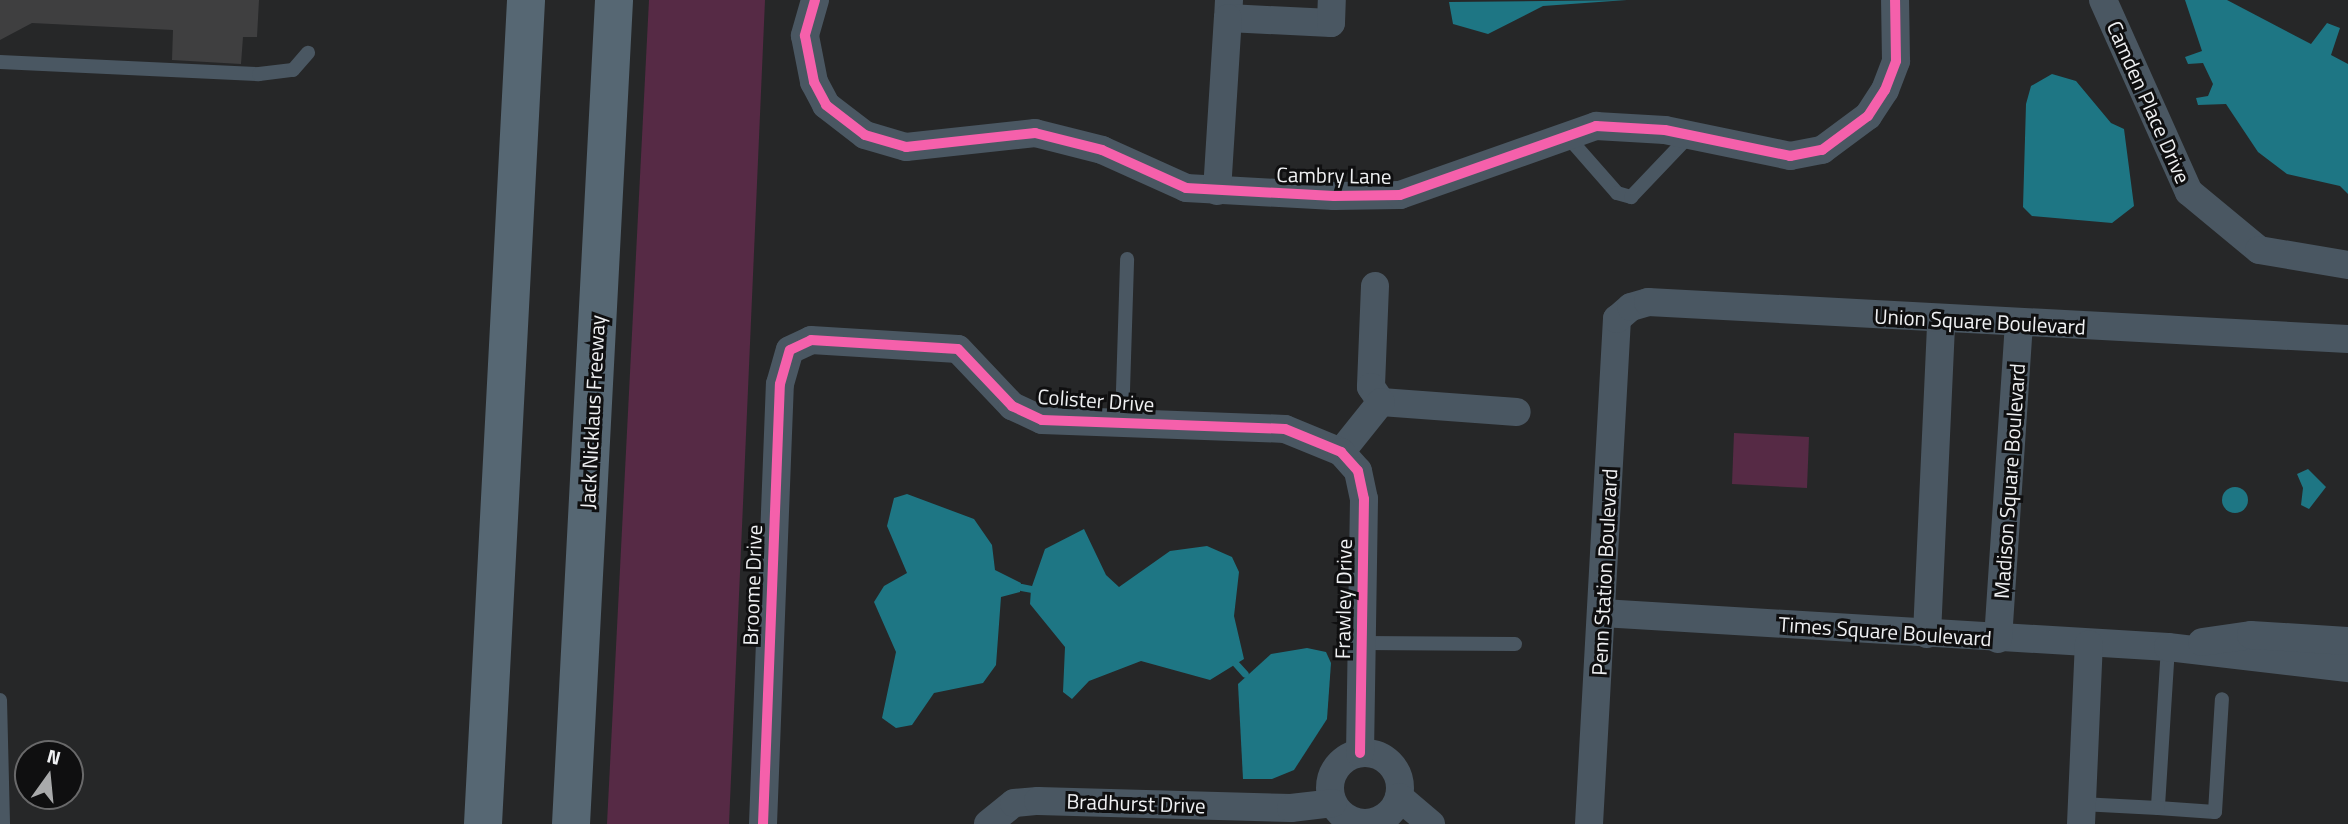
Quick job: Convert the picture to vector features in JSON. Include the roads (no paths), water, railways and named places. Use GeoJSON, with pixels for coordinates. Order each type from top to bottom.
{"type":"FeatureCollection","features":[{"type":"Feature","properties":{"kind":"highway"},"geometry":{"type":"LineString","coordinates":[[483,824],[526,0]]}},
{"type":"Feature","properties":{"kind":"highway","name":"Jack Nicklaus Freeway"},"geometry":{"type":"LineString","coordinates":[[571,824],[614,0]]}},
{"type":"Feature","properties":{"kind":"street","name":"Cambry Lane"},"geometry":{"type":"LineString","coordinates":[[816,0],[806,36],[814,82],[826,105],[864,135],[906,147],[1035,133],[1070,138],[1186,188],[1401,195],[1596,126],[1690,135],[1790,156],[1822,150],[1847,136],[1868,116],[1889,81],[1896,61],[1895,0]]}},
{"type":"Feature","properties":{"kind":"street"},"geometry":{"type":"LineString","coordinates":[[1217,191],[1228,9],[1331,23],[1332,0]]}},
{"type":"Feature","properties":{"kind":"street","name":"Camden Place Drive"},"geometry":{"type":"LineString","coordinates":[[2103,0],[2189,191],[2259,250],[2348,265]]}},
{"type":"Feature","properties":{"kind":"street"},"geometry":{"type":"LineString","coordinates":[[1375,286],[1371,387],[1381,402]]}},
{"type":"Feature","properties":{"kind":"street","name":"Union Square Boulevard"},"geometry":{"type":"LineString","coordinates":[[1618,319],[1648,302],[1941,320],[2348,339]]}},
{"type":"Feature","properties":{"kind":"street","name":"Penn Station Boulevard"},"geometry":{"type":"LineString","coordinates":[[1589,824],[1618,319]]}},
{"type":"Feature","properties":{"kind":"street"},"geometry":{"type":"LineString","coordinates":[[1927,634],[1941,320]]}},
{"type":"Feature","properties":{"kind":"street","name":"Madison Square Boulevard"},"geometry":{"type":"LineString","coordinates":[[1998,639],[2019,323]]}},
{"type":"Feature","properties":{"kind":"street","name":"Colister Drive"},"geometry":{"type":"LineString","coordinates":[[790,350],[811,340],[946,345],[958,349],[1025,415],[1285,429],[1341,452]]}},
{"type":"Feature","properties":{"kind":"street","name":"Broome Drive"},"geometry":{"type":"LineString","coordinates":[[763,824],[780,384],[790,350]]}},
{"type":"Feature","properties":{"kind":"street"},"geometry":{"type":"LineString","coordinates":[[1381,402],[1517,412]]}},
{"type":"Feature","properties":{"kind":"street"},"geometry":{"type":"LineString","coordinates":[[1341,452],[1381,402]]}},
{"type":"Feature","properties":{"kind":"street","name":"Frawley Drive"},"geometry":{"type":"LineString","coordinates":[[1341,452],[1358,471],[1364,499],[1360,753]]}},
{"type":"Feature","properties":{"kind":"street","name":"Times Square Boulevard"},"geometry":{"type":"LineString","coordinates":[[1602,613],[1998,639],[2168,647],[2280,648],[2348,642]]}},
{"type":"Feature","properties":{"kind":"street"},"geometry":{"type":"LineString","coordinates":[[2081,814],[2089,643]]}},
{"type":"Feature","properties":{"kind":"street","name":"Times Square Boulevard"},"geometry":{"type":"LineString","coordinates":[[2280,648],[2348,668]]}},
{"type":"Feature","properties":{"kind":"street"},"geometry":{"type":"LineString","coordinates":[[1399,797],[1372,823],[1349,820],[1333,803],[1334,771],[1360,753],[1391,765],[1399,797],[1431,824]]}},
{"type":"Feature","properties":{"kind":"street","name":"Bradhurst Drive"},"geometry":{"type":"LineString","coordinates":[[988,824],[1014,803],[1038,801],[1235,815],[1333,803]]}},
{"type":"Feature","properties":{"kind":"lane"},"geometry":{"type":"LineString","coordinates":[[0,62],[259,74],[293,69],[308,53]]}},
{"type":"Feature","properties":{"kind":"lane"},"geometry":{"type":"LineString","coordinates":[[1567,136],[1617,192],[1631,197],[1690,135]]}},
{"type":"Feature","properties":{"kind":"lane"},"geometry":{"type":"LineString","coordinates":[[1122,422],[1127,259]]}},
{"type":"Feature","properties":{"kind":"lane"},"geometry":{"type":"LineString","coordinates":[[1363,643],[1515,644]]}},
{"type":"Feature","properties":{"kind":"lane"},"geometry":{"type":"LineString","coordinates":[[2158,808],[2168,647]]}},
{"type":"Feature","properties":{"kind":"lane"},"geometry":{"type":"LineString","coordinates":[[2081,814],[2158,808],[2215,812],[2222,699]]}},
{"type":"Feature","properties":{"kind":"lane"},"geometry":{"type":"LineString","coordinates":[[0,700],[3,824]]}},
{"type":"Feature","properties":{"kind":"water"},"geometry":{"type":"Polygon","coordinates":[[[1627,0],[1543,6],[1488,34],[1453,24],[1449,2],[1627,0]]]}},
{"type":"Feature","properties":{"kind":"water"},"geometry":{"type":"Polygon","coordinates":[[[2185,0],[2227,0],[2311,44],[2327,23],[2340,28],[2331,55],[2348,64],[2348,194],[2340,186],[2287,174],[2258,152],[2226,104],[2198,105],[2196,98],[2208,96],[2213,84],[2203,63],[2188,64],[2185,57],[2202,51],[2185,0]]]}},
{"type":"Feature","properties":{"kind":"water"},"geometry":{"type":"Polygon","coordinates":[[[2052,74],[2076,81],[2111,123],[2124,129],[2134,206],[2112,223],[2032,216],[2023,207],[2026,104],[2031,86],[2052,74]]]}},
{"type":"Feature","properties":{"kind":"water"},"geometry":{"type":"Polygon","coordinates":[[[2308,469],[2326,487],[2309,509],[2301,505],[2303,488],[2297,474],[2308,469]]]}},
{"type":"Feature","properties":{"kind":"water"},"geometry":{"type":"Polygon","coordinates":[[[2235,487],[2244,491],[2248,500],[2244,509],[2235,513],[2226,509],[2222,500],[2226,491],[2235,487]]]}},
{"type":"Feature","properties":{"kind":"water"},"geometry":{"type":"Polygon","coordinates":[[[907,494],[974,519],[992,545],[995,570],[1021,583],[1020,592],[1001,597],[996,665],[983,683],[934,693],[912,725],[896,728],[882,718],[896,652],[874,602],[884,586],[907,573],[887,526],[894,498],[907,494]]]}},
{"type":"Feature","properties":{"kind":"water"},"geometry":{"type":"Polygon","coordinates":[[[1084,529],[1106,575],[1119,587],[1170,551],[1207,546],[1232,557],[1239,572],[1234,616],[1244,659],[1210,680],[1141,661],[1089,681],[1072,699],[1063,692],[1065,647],[1030,604],[1031,589],[1045,549],[1084,529]]]}},
{"type":"Feature","properties":{"kind":"water"},"geometry":{"type":"Polygon","coordinates":[[[1307,648],[1326,652],[1331,663],[1327,719],[1294,770],[1272,779],[1243,779],[1238,684],[1271,654],[1307,648]]]}},
{"type":"Feature","properties":{"kind":"waterway"},"geometry":{"type":"LineString","coordinates":[[1021,587],[1031,589]]}},
{"type":"Feature","properties":{"kind":"waterway"},"geometry":{"type":"LineString","coordinates":[[1236,664],[1245,674]]}}]}
